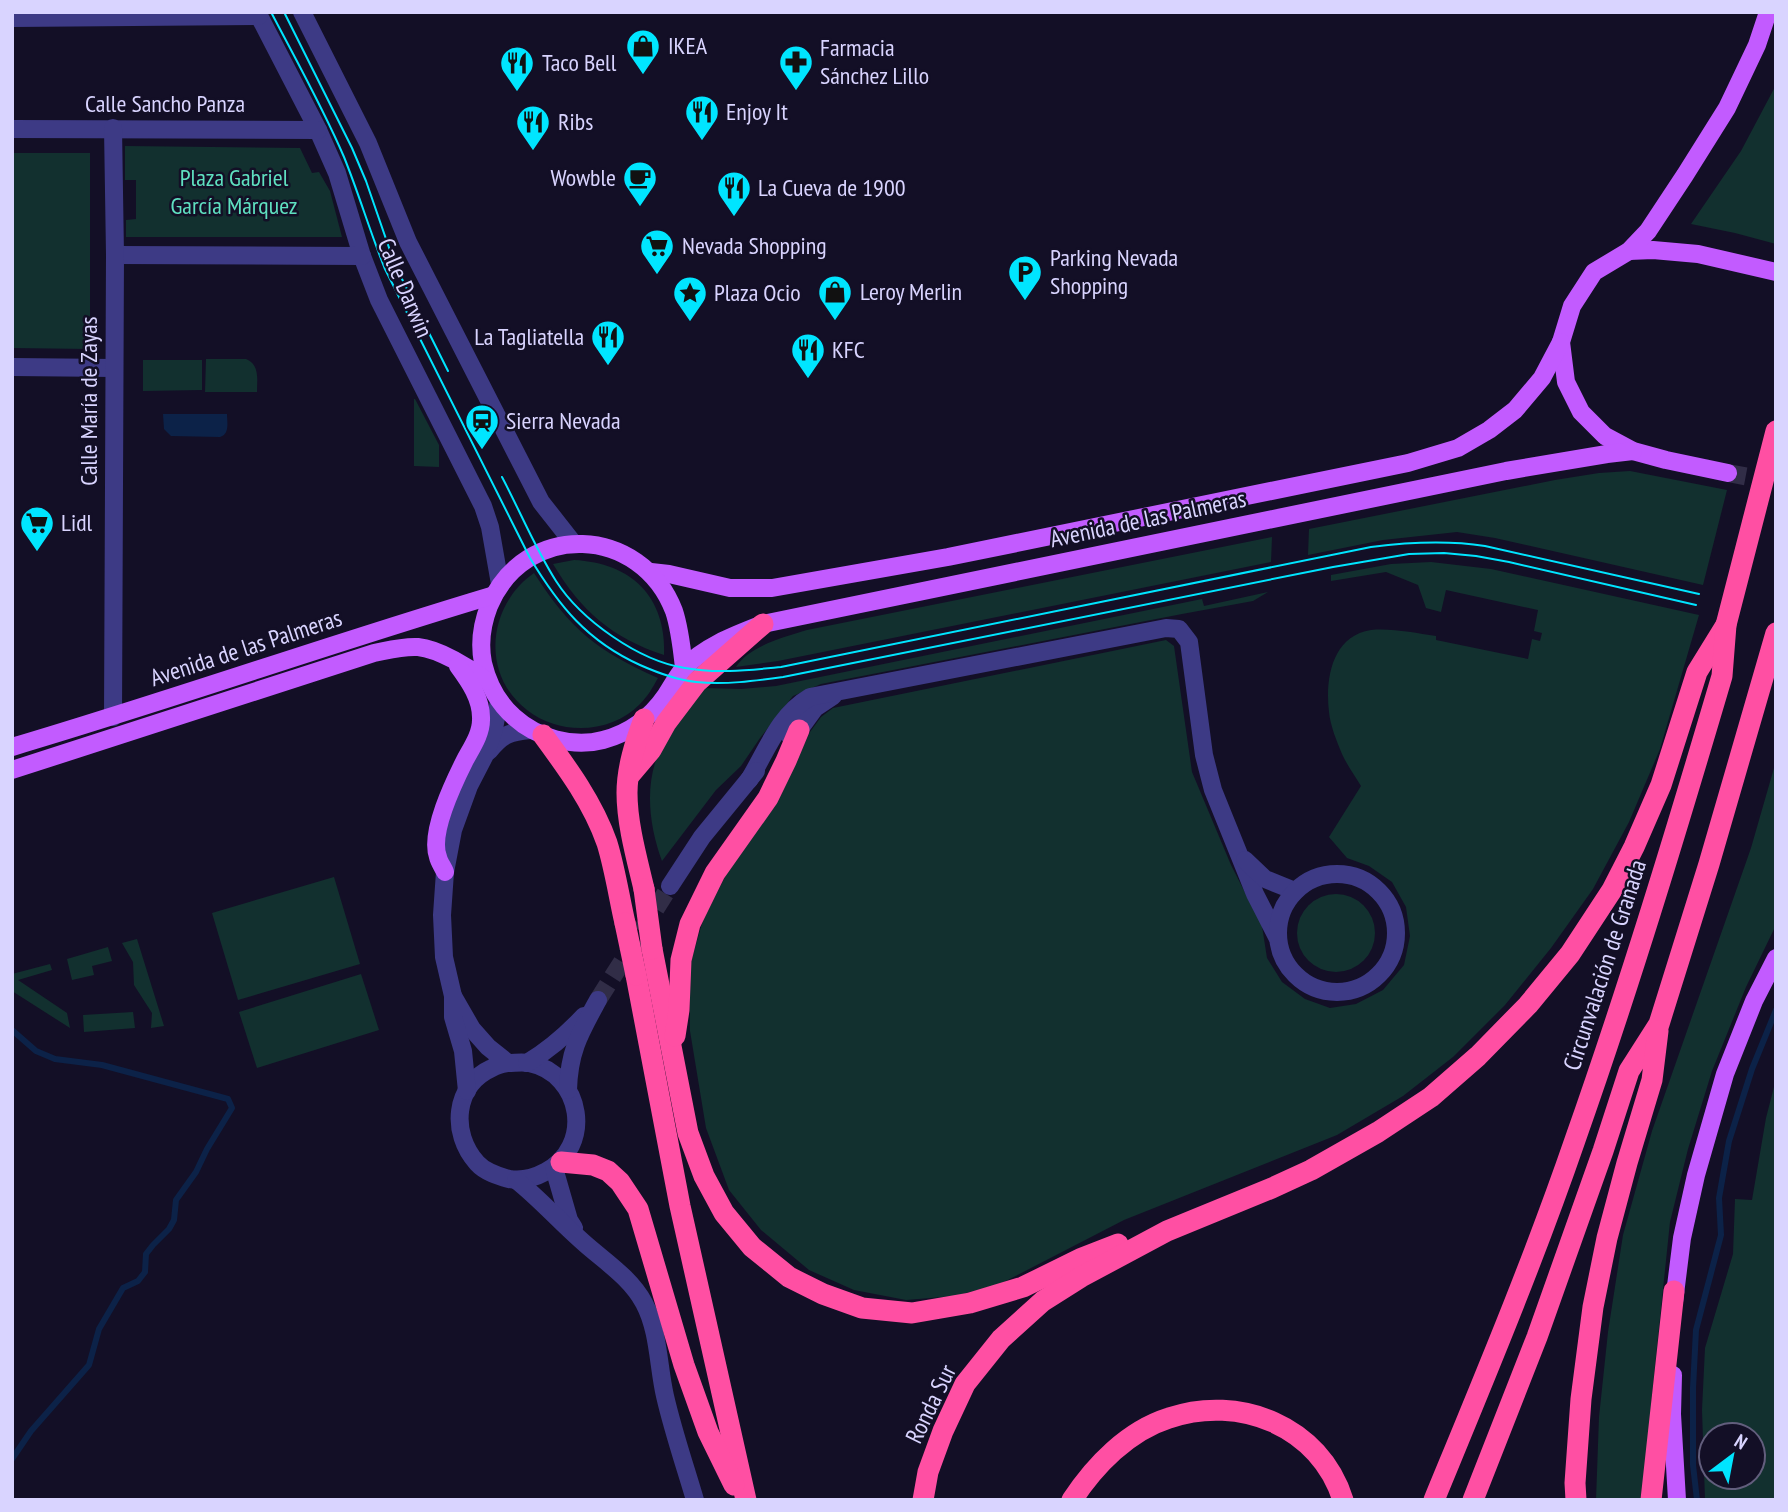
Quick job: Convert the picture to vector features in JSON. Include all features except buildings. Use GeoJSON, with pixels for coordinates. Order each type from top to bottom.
{"type":"FeatureCollection","features":[{"type":"Feature","properties":{"kind":"highway","name":"Circunvalación de Granada"},"geometry":{"type":"LineString","coordinates":[[1434,1500],[1570,1155],[1631,976],[1722,677],[1726,625],[1776,431]]}},
{"type":"Feature","properties":{"kind":"highway"},"geometry":{"type":"LineString","coordinates":[[629,776],[697,682],[763,624]]}},
{"type":"Feature","properties":{"kind":"highway"},"geometry":{"type":"LineString","coordinates":[[644,719],[635,742],[627,794],[652,949],[688,1133],[704,1176],[724,1213],[752,1247],[789,1277],[823,1294],[862,1308],[912,1313],[970,1304],[1023,1287],[1083,1258],[1132,1239],[1167,1231],[1272,1188],[1311,1170],[1378,1132],[1431,1097],[1478,1056],[1528,1005],[1570,954],[1612,891],[1661,785],[1697,672],[1726,625]]}},
{"type":"Feature","properties":{"kind":"highway"},"geometry":{"type":"LineString","coordinates":[[1576,1500],[1581,1399],[1593,1307],[1611,1226],[1652,1080],[1659,1024],[1776,633]]}},
{"type":"Feature","properties":{"kind":"highway"},"geometry":{"type":"LineString","coordinates":[[672,1052],[679,1010],[681,960],[690,924],[715,873],[768,798],[799,730]]}},
{"type":"Feature","properties":{"kind":"highway"},"geometry":{"type":"LineString","coordinates":[[536,733],[566,766],[591,806],[607,845],[636,975],[680,1206],[745,1500]]}},
{"type":"Feature","properties":{"kind":"highway"},"geometry":{"type":"LineString","coordinates":[[1473,1500],[1537,1337],[1629,1071],[1659,1024]]}},
{"type":"Feature","properties":{"kind":"highway"},"geometry":{"type":"LineString","coordinates":[[557,1165],[593,1165],[608,1171],[620,1182],[638,1209],[684,1365],[708,1432],[734,1485],[745,1500]]}},
{"type":"Feature","properties":{"kind":"highway","name":"Ronda Sur"},"geometry":{"type":"LineString","coordinates":[[923,1500],[928,1472],[943,1430],[965,1384],[1001,1339],[1043,1301],[1081,1277],[1167,1231]]}},
{"type":"Feature","properties":{"kind":"highway"},"geometry":{"type":"LineString","coordinates":[[1651,1500],[1674,1291]]}},
{"type":"Feature","properties":{"kind":"highway"},"geometry":{"type":"LineString","coordinates":[[1072,1500],[1093,1471],[1115,1449],[1143,1430],[1168,1418],[1223,1409],[1255,1415],[1282,1425],[1301,1438],[1324,1463],[1343,1500]]}},
{"type":"Feature","properties":{"kind":"main road"},"geometry":{"type":"LineString","coordinates":[[1728,473],[1633,451],[1605,436],[1581,412],[1566,382],[1561,342],[1572,306],[1594,272],[1629,251],[1648,231],[1685,176],[1727,108],[1757,45],[1768,12]]}},
{"type":"Feature","properties":{"kind":"main road"},"geometry":{"type":"LineString","coordinates":[[1629,251],[1698,254],[1776,272]]}},
{"type":"Feature","properties":{"kind":"main road","name":"Avenida de las Palmeras"},"geometry":{"type":"LineString","coordinates":[[651,572],[730,588],[772,588],[948,557],[1408,463],[1458,449],[1515,410],[1542,378],[1561,342]]}},
{"type":"Feature","properties":{"kind":"main road","name":"Avenida de las Palmeras"},"geometry":{"type":"LineString","coordinates":[[684,668],[710,647],[763,624],[785,618],[1506,471],[1633,451]]}},
{"type":"Feature","properties":{"kind":"main road"},"geometry":{"type":"LineString","coordinates":[[574,544],[618,551],[651,572],[664,590],[674,612],[684,668],[664,698],[630,730],[601,741],[575,743],[536,733],[513,717],[487,681],[481,651],[483,622],[497,590],[514,569],[550,548],[574,544]]}},
{"type":"Feature","properties":{"kind":"main road","name":"Avenida de las Palmeras"},"geometry":{"type":"LineString","coordinates":[[12,747],[113,717],[497,590]]}},
{"type":"Feature","properties":{"kind":"main road","name":"Avenida de las Palmeras"},"geometry":{"type":"LineString","coordinates":[[12,770],[374,653],[400,647],[421,647],[454,660],[487,681]]}},
{"type":"Feature","properties":{"kind":"main road"},"geometry":{"type":"LineString","coordinates":[[445,872],[437,855],[437,835],[456,778],[479,734],[481,720],[480,706],[475,694],[454,660]]}},
{"type":"Feature","properties":{"kind":"main road"},"geometry":{"type":"LineString","coordinates":[[1677,1500],[1672,1413],[1674,1291],[1682,1238],[1696,1175],[1725,1074],[1754,1001],[1776,958]]}},
{"type":"Feature","properties":{"kind":"street","name":"Calle Darwin"},"geometry":{"type":"LineString","coordinates":[[302,12],[368,143],[408,242],[442,310],[541,502],[574,544]]}},
{"type":"Feature","properties":{"kind":"street","name":"Calle Darwin"},"geometry":{"type":"LineString","coordinates":[[258,14],[318,130],[337,173],[362,256],[379,300],[483,506],[490,527],[497,590]]}},
{"type":"Feature","properties":{"kind":"street"},"geometry":{"type":"LineString","coordinates":[[12,18],[258,14]]}},
{"type":"Feature","properties":{"kind":"street","name":"Calle María de Zayas"},"geometry":{"type":"LineString","coordinates":[[113,128],[113,717]]}},
{"type":"Feature","properties":{"kind":"street","name":"Calle Sancho Panza"},"geometry":{"type":"LineString","coordinates":[[12,129],[318,130]]}},
{"type":"Feature","properties":{"kind":"street"},"geometry":{"type":"LineString","coordinates":[[115,255],[362,256]]}},
{"type":"Feature","properties":{"kind":"street"},"geometry":{"type":"LineString","coordinates":[[12,367],[114,368]]}},
{"type":"Feature","properties":{"kind":"street"},"geometry":{"type":"LineString","coordinates":[[749,780],[778,727],[797,705],[810,697],[1166,628],[1179,629],[1189,642],[1204,755],[1213,790],[1255,894],[1277,937],[1282,957],[1293,973],[1308,986],[1327,992],[1347,992],[1366,986],[1381,974],[1392,957],[1397,938],[1395,918],[1387,900],[1373,886],[1355,877],[1336,874],[1322,875],[1295,891],[1284,905],[1278,921],[1277,937]]}},
{"type":"Feature","properties":{"kind":"street"},"geometry":{"type":"LineString","coordinates":[[670,886],[702,837],[786,737],[799,730],[815,708],[842,691]]}},
{"type":"Feature","properties":{"kind":"street"},"geometry":{"type":"LineString","coordinates":[[467,1091],[463,1051],[453,1017],[453,996],[444,957],[442,915],[445,872],[453,830],[469,786],[486,753],[499,701]]}},
{"type":"Feature","properties":{"kind":"street"},"geometry":{"type":"LineString","coordinates":[[486,753],[496,741],[509,732],[536,733]]}},
{"type":"Feature","properties":{"kind":"street"},"geometry":{"type":"LineString","coordinates":[[1240,855],[1265,879],[1295,891]]}},
{"type":"Feature","properties":{"kind":"street"},"geometry":{"type":"LineString","coordinates":[[453,996],[472,1029],[508,1063]]}},
{"type":"Feature","properties":{"kind":"street"},"geometry":{"type":"LineString","coordinates":[[527,1063],[559,1041],[598,1000],[573,1051],[568,1090]]}},
{"type":"Feature","properties":{"kind":"street"},"geometry":{"type":"LineString","coordinates":[[508,1063],[527,1063],[550,1072],[568,1090],[575,1108],[577,1127],[572,1146],[557,1165],[536,1178],[516,1180],[496,1176],[479,1165],[466,1149],[459,1130],[460,1110],[467,1091],[478,1077],[491,1068],[508,1063]]}},
{"type":"Feature","properties":{"kind":"street"},"geometry":{"type":"LineString","coordinates":[[557,1165],[569,1220],[583,1243]]}},
{"type":"Feature","properties":{"kind":"street"},"geometry":{"type":"LineString","coordinates":[[516,1180],[629,1283],[644,1303],[654,1333],[672,1424],[695,1500]]}},
{"type":"Feature","properties":{"kind":"green space"},"geometry":{"type":"Polygon","coordinates":[[[1776,85],[1776,244],[1691,224],[1741,151],[1776,85]]]}},
{"type":"Feature","properties":{"kind":"green space","name":"Plaza Gabriel García Márquez"},"geometry":{"type":"Polygon","coordinates":[[[125,146],[300,148],[312,173],[319,172],[330,191],[342,237],[126,237],[126,220],[136,219],[136,180],[125,180],[125,146]]]}},
{"type":"Feature","properties":{"kind":"green space"},"geometry":{"type":"Polygon","coordinates":[[[12,153],[90,153],[90,349],[12,348],[12,153]]]}},
{"type":"Feature","properties":{"kind":"green space"},"geometry":{"type":"Polygon","coordinates":[[[206,359],[246,359],[254,365],[257,373],[257,392],[205,392],[206,359]]]}},
{"type":"Feature","properties":{"kind":"green space"},"geometry":{"type":"Polygon","coordinates":[[[143,360],[202,360],[202,390],[143,391],[143,360]]]}},
{"type":"Feature","properties":{"kind":"green space"},"geometry":{"type":"Polygon","coordinates":[[[414,399],[439,445],[439,467],[414,466],[414,399]]]}},
{"type":"Feature","properties":{"kind":"green space"},"geometry":{"type":"Polygon","coordinates":[[[1630,471],[1727,490],[1703,585],[1495,538],[1457,532],[1383,540],[1308,555],[1309,529],[1555,480],[1630,471]]]}},
{"type":"Feature","properties":{"kind":"green space"},"geometry":{"type":"Polygon","coordinates":[[[1272,537],[1271,562],[778,661],[736,667],[758,648],[807,630],[1272,537]]]}},
{"type":"Feature","properties":{"kind":"green space"},"geometry":{"type":"Polygon","coordinates":[[[574,560],[612,568],[641,586],[659,616],[664,655],[613,631],[587,609],[553,564],[574,560]]]}},
{"type":"Feature","properties":{"kind":"green space"},"geometry":{"type":"Polygon","coordinates":[[[1431,562],[1491,569],[1699,615],[1660,749],[1629,822],[1593,889],[1551,948],[1505,1005],[1453,1057],[1403,1096],[1337,1135],[1124,1220],[1000,1284],[955,1296],[906,1300],[854,1290],[809,1270],[761,1230],[729,1190],[706,1128],[690,1031],[690,965],[703,920],[730,867],[775,806],[810,732],[821,717],[833,708],[1166,640],[1174,646],[1192,772],[1231,865],[1262,926],[1267,958],[1282,982],[1305,999],[1330,1008],[1356,1004],[1383,990],[1404,965],[1410,936],[1406,907],[1392,882],[1369,866],[1347,858],[1329,837],[1361,786],[1342,754],[1331,722],[1328,686],[1334,661],[1347,641],[1371,630],[1395,630],[1436,636],[1436,640],[1528,659],[1532,639],[1540,641],[1542,633],[1534,631],[1538,610],[1446,590],[1441,612],[1426,608],[1418,585],[1386,572],[1331,581],[1331,575],[1391,564],[1431,562]]]}},
{"type":"Feature","properties":{"kind":"green space"},"geometry":{"type":"Polygon","coordinates":[[[534,573],[573,624],[601,648],[658,678],[640,704],[628,714],[600,726],[570,727],[540,718],[512,695],[502,678],[496,659],[499,621],[507,603],[534,573]]]}},
{"type":"Feature","properties":{"kind":"green space"},"geometry":{"type":"Polygon","coordinates":[[[1268,592],[1253,601],[821,684],[793,696],[741,766],[716,790],[662,861],[651,816],[653,769],[665,740],[704,688],[776,686],[1202,599],[1204,606],[1268,592]]]}},
{"type":"Feature","properties":{"kind":"green space"},"geometry":{"type":"Polygon","coordinates":[[[1776,761],[1776,925],[1746,987],[1712,1071],[1688,1149],[1670,1222],[1652,1395],[1645,1500],[1596,1500],[1599,1417],[1608,1332],[1623,1235],[1652,1131],[1751,848],[1776,761]]]}},
{"type":"Feature","properties":{"kind":"green space"},"geometry":{"type":"Polygon","coordinates":[[[334,877],[360,964],[238,1000],[212,913],[334,877]]]}},
{"type":"Feature","properties":{"kind":"green space"},"geometry":{"type":"Polygon","coordinates":[[[1336,894],[1351,897],[1364,905],[1372,918],[1375,933],[1372,948],[1364,961],[1351,969],[1336,972],[1321,969],[1308,961],[1300,948],[1297,933],[1300,918],[1308,905],[1321,897],[1336,894]]]}},
{"type":"Feature","properties":{"kind":"green space"},"geometry":{"type":"Polygon","coordinates":[[[137,939],[164,1026],[151,1028],[152,1013],[134,985],[133,962],[122,943],[137,939]]]}},
{"type":"Feature","properties":{"kind":"green space"},"geometry":{"type":"Polygon","coordinates":[[[108,947],[112,961],[92,966],[94,975],[72,980],[67,959],[108,947]]]}},
{"type":"Feature","properties":{"kind":"green space"},"geometry":{"type":"Polygon","coordinates":[[[50,964],[52,970],[18,980],[67,1013],[70,1028],[12,991],[12,974],[50,964]]]}},
{"type":"Feature","properties":{"kind":"green space"},"geometry":{"type":"Polygon","coordinates":[[[361,974],[379,1030],[257,1068],[239,1012],[361,974]]]}},
{"type":"Feature","properties":{"kind":"green space"},"geometry":{"type":"Polygon","coordinates":[[[133,1012],[135,1028],[84,1032],[83,1015],[133,1012]]]}},
{"type":"Feature","properties":{"kind":"green space"},"geometry":{"type":"Polygon","coordinates":[[[1776,1079],[1776,1500],[1705,1500],[1705,1491],[1767,1491],[1767,1421],[1702,1421],[1705,1348],[1733,1254],[1735,1199],[1752,1200],[1766,1118],[1776,1079]]]}},
{"type":"Feature","properties":{"kind":"water"},"geometry":{"type":"Polygon","coordinates":[[[163,414],[227,414],[227,431],[220,437],[171,436],[164,429],[163,414]]]}},
{"type":"Feature","properties":{"kind":"waterway"},"geometry":{"type":"LineString","coordinates":[[1697,1500],[1693,1465],[1696,1330],[1721,1235],[1719,1198],[1729,1141],[1752,1069],[1776,1010]]}},
{"type":"Feature","properties":{"kind":"waterway"},"geometry":{"type":"LineString","coordinates":[[12,1030],[36,1051],[55,1059],[102,1065],[228,1099],[232,1108],[196,1172],[176,1200],[174,1220],[169,1229],[146,1254],[145,1272],[138,1281],[123,1288],[99,1329],[89,1365],[31,1431],[12,1459]]}},
{"type":"Feature","properties":{"kind":"tunnel"},"geometry":{"type":"LineString","coordinates":[[1728,473],[1776,482]]}},
{"type":"Feature","properties":{"kind":"tunnel"},"geometry":{"type":"LineString","coordinates":[[598,1000],[670,886]]}},
{"type":"Feature","properties":{"kind":"tram line"},"geometry":{"type":"LineString","coordinates":[[271,12],[344,157],[385,269],[530,558],[552,592],[576,620],[605,645],[647,668],[682,680],[707,683],[783,677],[1409,554],[1476,556],[1696,605]]}},
{"type":"Feature","properties":{"kind":"tram line"},"geometry":{"type":"LineString","coordinates":[[284,12],[352,148],[395,265],[448,371]]}},
{"type":"Feature","properties":{"kind":"tram line"},"geometry":{"type":"LineString","coordinates":[[502,477],[548,568],[580,610],[631,648],[667,664],[697,670],[733,671],[781,667],[1371,547],[1400,544],[1442,542],[1485,546],[1699,594]]}},
{"type":"Feature","properties":{"kind":"place","name":"IKEA"},"geometry":{"type":"Point","coordinates":[643,76]}},
{"type":"Feature","properties":{"kind":"place","name":"Farmacia Sánchez Lillo"},"geometry":{"type":"Point","coordinates":[796,92]}},
{"type":"Feature","properties":{"kind":"place","name":"Taco Bell"},"geometry":{"type":"Point","coordinates":[517,93]}},
{"type":"Feature","properties":{"kind":"place","name":"Enjoy It"},"geometry":{"type":"Point","coordinates":[702,142]}},
{"type":"Feature","properties":{"kind":"place","name":"Ribs"},"geometry":{"type":"Point","coordinates":[533,152]}},
{"type":"Feature","properties":{"kind":"place","name":"Wowble"},"geometry":{"type":"Point","coordinates":[640,208]}},
{"type":"Feature","properties":{"kind":"place","name":"La Cueva de 1900"},"geometry":{"type":"Point","coordinates":[734,218]}},
{"type":"Feature","properties":{"kind":"place","name":"Nevada Shopping"},"geometry":{"type":"Point","coordinates":[657,276]}},
{"type":"Feature","properties":{"kind":"place","name":"Parking Nevada Shopping"},"geometry":{"type":"Point","coordinates":[1025,302]}},
{"type":"Feature","properties":{"kind":"place","name":"Leroy Merlin"},"geometry":{"type":"Point","coordinates":[835,322]}},
{"type":"Feature","properties":{"kind":"place","name":"Plaza Ocio"},"geometry":{"type":"Point","coordinates":[690,323]}},
{"type":"Feature","properties":{"kind":"place","name":"La Tagliatella"},"geometry":{"type":"Point","coordinates":[608,367]}},
{"type":"Feature","properties":{"kind":"place","name":"KFC"},"geometry":{"type":"Point","coordinates":[808,380]}},
{"type":"Feature","properties":{"kind":"place","name":"Sierra Nevada"},"geometry":{"type":"Point","coordinates":[482,451]}},
{"type":"Feature","properties":{"kind":"place","name":"Lidl"},"geometry":{"type":"Point","coordinates":[37,553]}}]}
